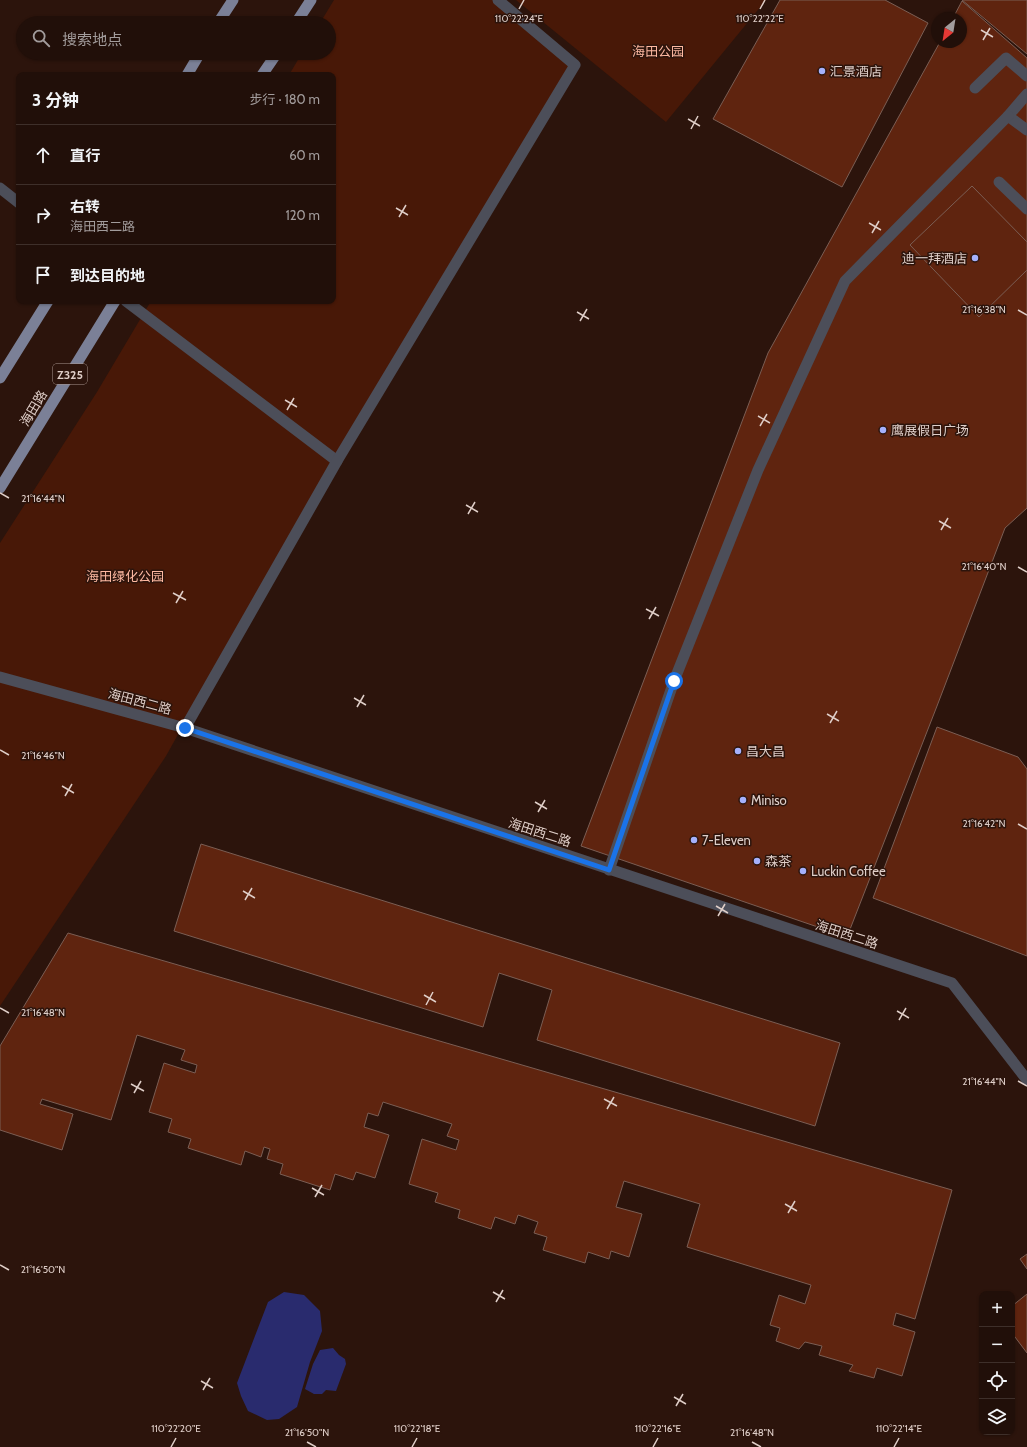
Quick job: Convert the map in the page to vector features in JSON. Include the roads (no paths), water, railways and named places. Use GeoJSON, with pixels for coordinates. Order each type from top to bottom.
{"type":"FeatureCollection","features":[{"type":"Feature","properties":{"kind":"main road"},"geometry":{"type":"LineString","coordinates":[[223,16],[233,0]]}},
{"type":"Feature","properties":{"kind":"main road"},"geometry":{"type":"LineString","coordinates":[[301,16],[312,0]]}},
{"type":"Feature","properties":{"kind":"main road"},"geometry":{"type":"LineString","coordinates":[[189,72],[196,60]]}},
{"type":"Feature","properties":{"kind":"main road"},"geometry":{"type":"LineString","coordinates":[[264,72],[272,60]]}},
{"type":"Feature","properties":{"kind":"main road"},"geometry":{"type":"LineString","coordinates":[[0,378],[46,304]]}},
{"type":"Feature","properties":{"kind":"main road","name":"海田路"},"geometry":{"type":"LineString","coordinates":[[0,488],[113,304]]}},
{"type":"Feature","properties":{"kind":"street"},"geometry":{"type":"LineString","coordinates":[[185,728],[337,461],[575,65],[498,0]]}},
{"type":"Feature","properties":{"kind":"street"},"geometry":{"type":"LineString","coordinates":[[975,88],[1006,58],[1027,76]]}},
{"type":"Feature","properties":{"kind":"street"},"geometry":{"type":"LineString","coordinates":[[609,870],[677,673],[758,470],[845,281],[1008,116],[1027,94]]}},
{"type":"Feature","properties":{"kind":"street"},"geometry":{"type":"LineString","coordinates":[[1008,116],[1027,130]]}},
{"type":"Feature","properties":{"kind":"street"},"geometry":{"type":"LineString","coordinates":[[999,182],[1027,209]]}},
{"type":"Feature","properties":{"kind":"street"},"geometry":{"type":"LineString","coordinates":[[0,188],[16,201]]}},
{"type":"Feature","properties":{"kind":"street"},"geometry":{"type":"LineString","coordinates":[[130,304],[337,461]]}},
{"type":"Feature","properties":{"kind":"street","name":"海田西二路"},"geometry":{"type":"LineString","coordinates":[[0,677],[185,728],[952,983],[1027,1080]]}},
{"type":"Feature","properties":{"kind":"place","name":"汇景酒店"},"geometry":{"type":"Point","coordinates":[822,71]}},
{"type":"Feature","properties":{"kind":"place","name":"迪一拜酒店"},"geometry":{"type":"Point","coordinates":[975,258]}},
{"type":"Feature","properties":{"kind":"place","name":"鹰展假日广场"},"geometry":{"type":"Point","coordinates":[883,430]}},
{"type":"Feature","properties":{"kind":"place","name":"昌大昌"},"geometry":{"type":"Point","coordinates":[738,751]}},
{"type":"Feature","properties":{"kind":"place","name":"Miniso"},"geometry":{"type":"Point","coordinates":[743,800]}},
{"type":"Feature","properties":{"kind":"place","name":"7-Eleven"},"geometry":{"type":"Point","coordinates":[694,840]}},
{"type":"Feature","properties":{"kind":"place","name":"森茶"},"geometry":{"type":"Point","coordinates":[757,861]}},
{"type":"Feature","properties":{"kind":"place","name":"Luckin Coffee"},"geometry":{"type":"Point","coordinates":[803,871]}},
{"type":"Feature","properties":{"kind":"park label","name":"海田公园"},"geometry":{"type":"Point","coordinates":[658,51]}},
{"type":"Feature","properties":{"kind":"park label","name":"海田绿化公园"},"geometry":{"type":"Point","coordinates":[125,576]}}]}
